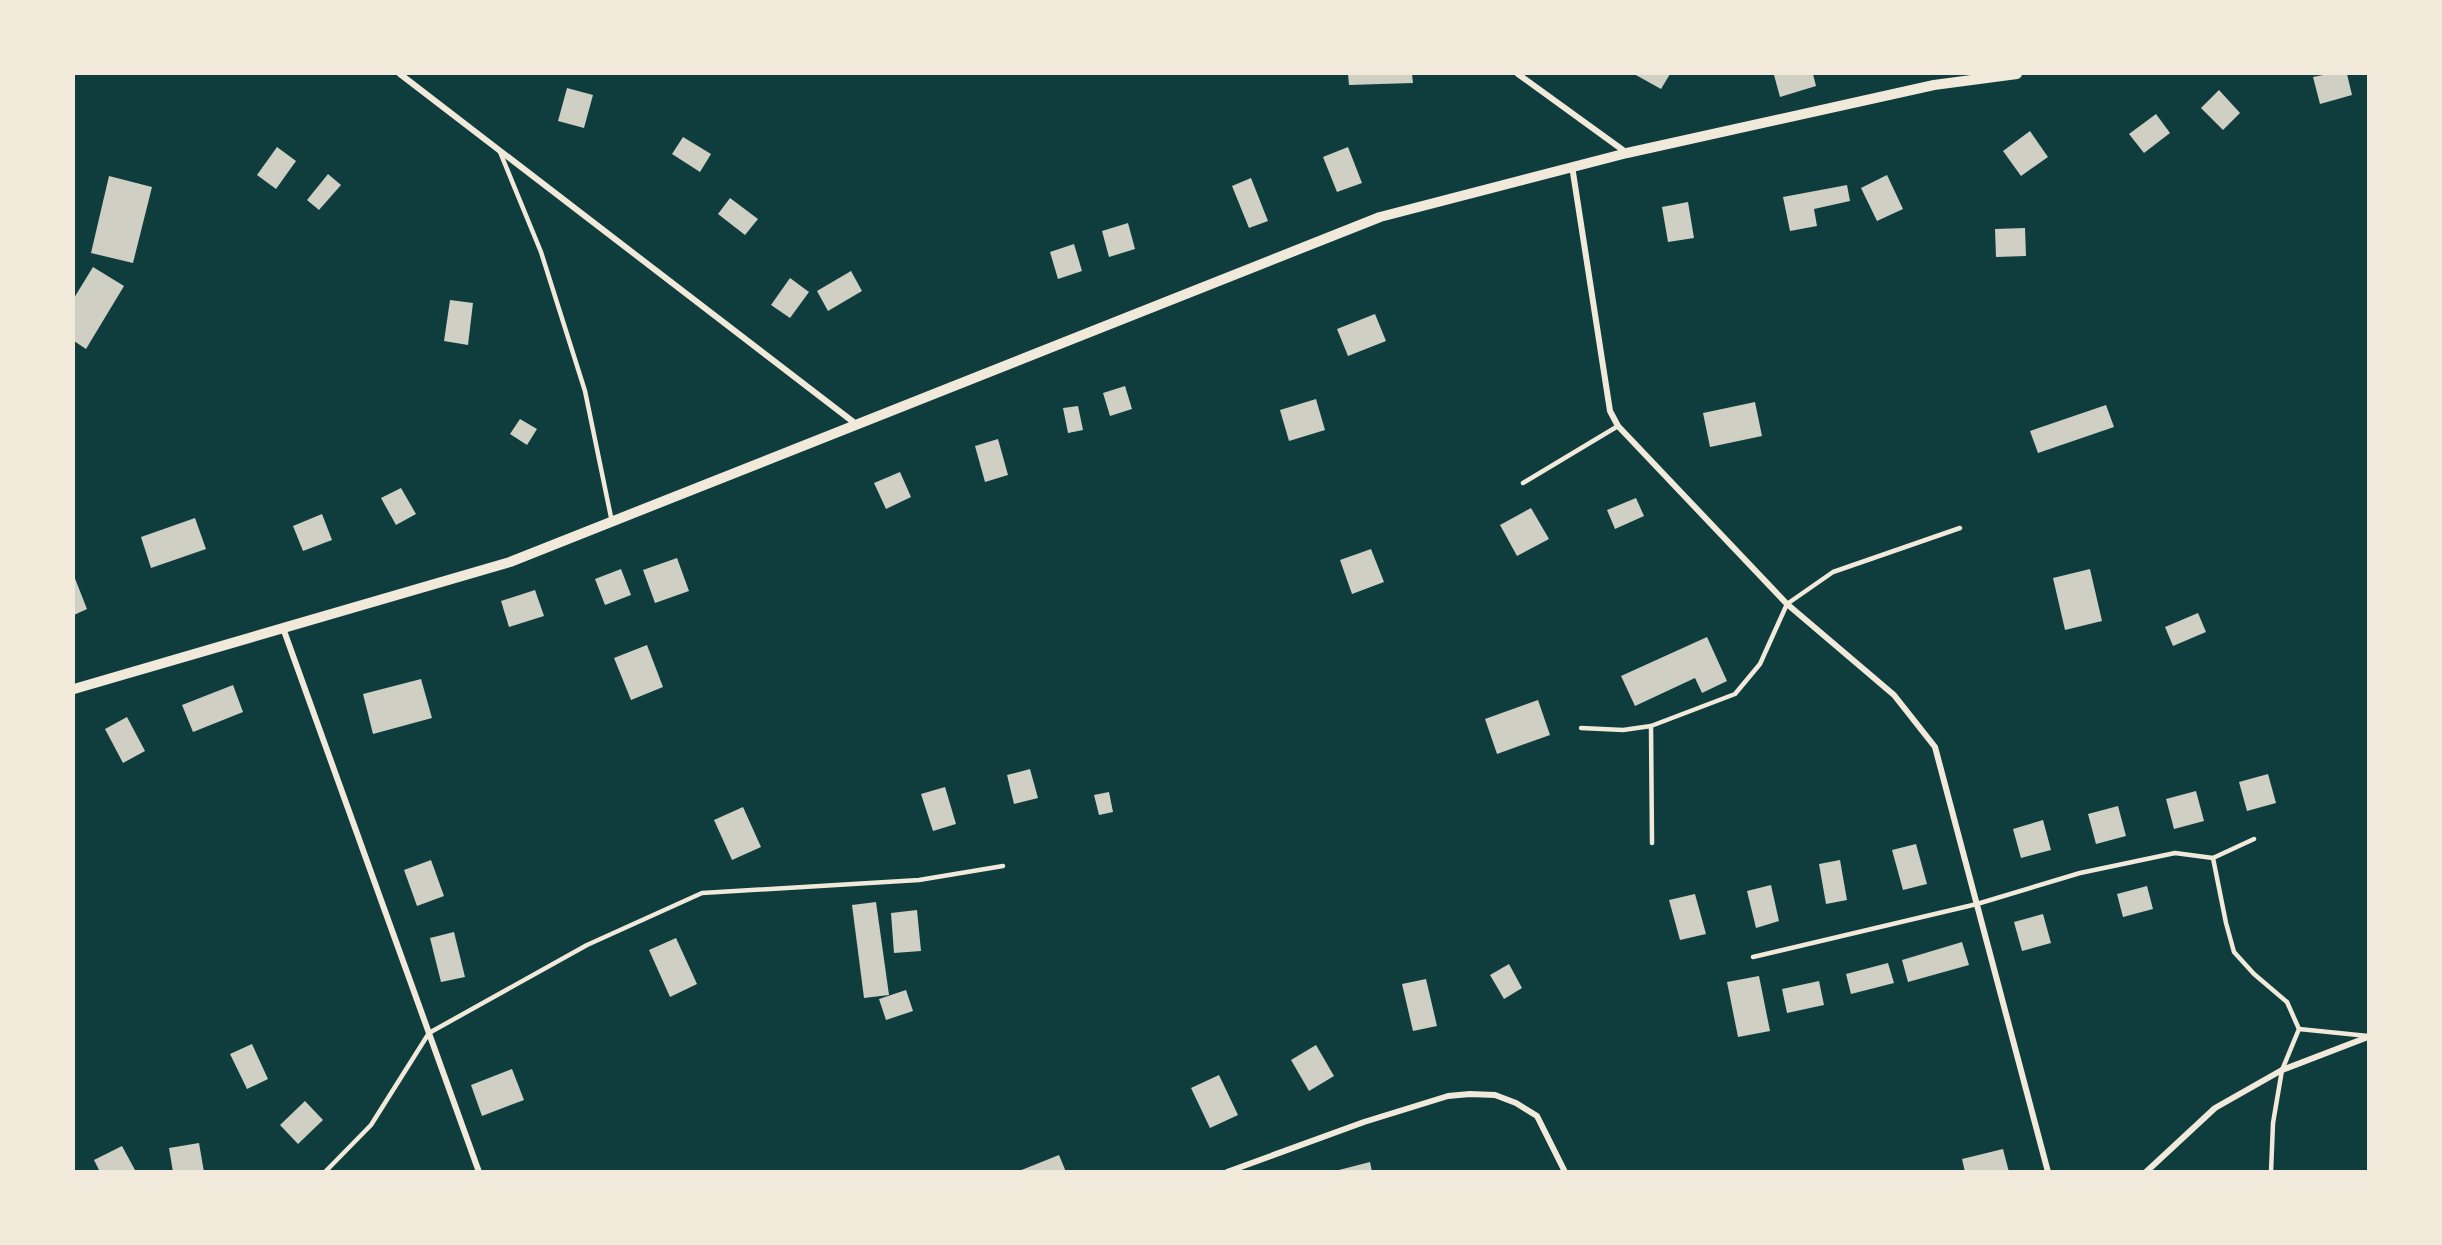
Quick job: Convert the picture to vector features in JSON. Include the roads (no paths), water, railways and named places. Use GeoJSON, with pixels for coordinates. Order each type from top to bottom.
{"type":"FeatureCollection","features":[{"type":"Feature","properties":{"kind":"street"},"geometry":{"type":"LineString","coordinates":[[400,74],[857,424]]}},
{"type":"Feature","properties":{"kind":"street"},"geometry":{"type":"LineString","coordinates":[[1518,74],[1627,153]]}},
{"type":"Feature","properties":{"kind":"street"},"geometry":{"type":"LineString","coordinates":[[74,689],[510,562],[1380,217],[1627,153],[1934,85],[2017,74]]}},
{"type":"Feature","properties":{"kind":"street"},"geometry":{"type":"LineString","coordinates":[[1572,166],[1610,411],[1618,426],[1787,604],[1894,695],[1935,747],[2049,1172]]}},
{"type":"Feature","properties":{"kind":"street"},"geometry":{"type":"LineString","coordinates":[[283,628],[478,1172]]}},
{"type":"Feature","properties":{"kind":"street"},"geometry":{"type":"LineString","coordinates":[[2146,1172],[2215,1108],[2282,1070],[2368,1037]]}},
{"type":"Feature","properties":{"kind":"street"},"geometry":{"type":"LineString","coordinates":[[1227,1172],[1364,1122],[1448,1096],[1470,1094],[1495,1095],[1516,1103],[1537,1116],[1565,1172]]}},
{"type":"Feature","properties":{"kind":"lane"},"geometry":{"type":"LineString","coordinates":[[499,150],[541,252],[585,391],[612,522]]}},
{"type":"Feature","properties":{"kind":"lane"},"geometry":{"type":"LineString","coordinates":[[1523,483],[1618,426]]}},
{"type":"Feature","properties":{"kind":"lane"},"geometry":{"type":"LineString","coordinates":[[1581,728],[1623,730],[1651,726],[1735,694],[1760,664],[1787,604],[1833,572],[1960,528]]}},
{"type":"Feature","properties":{"kind":"lane"},"geometry":{"type":"LineString","coordinates":[[1651,726],[1652,843]]}},
{"type":"Feature","properties":{"kind":"lane"},"geometry":{"type":"LineString","coordinates":[[1753,957],[1977,904],[2080,873],[2175,853],[2212,858],[2254,838]]}},
{"type":"Feature","properties":{"kind":"lane"},"geometry":{"type":"LineString","coordinates":[[2212,858],[2234,952],[2254,974],[2287,1002],[2299,1029],[2282,1070],[2273,1124],[2271,1172]]}},
{"type":"Feature","properties":{"kind":"lane"},"geometry":{"type":"LineString","coordinates":[[325,1172],[371,1125],[429,1033],[587,945],[702,893],[919,880],[1003,866]]}},
{"type":"Feature","properties":{"kind":"lane"},"geometry":{"type":"LineString","coordinates":[[2299,1029],[2368,1037]]}}]}
